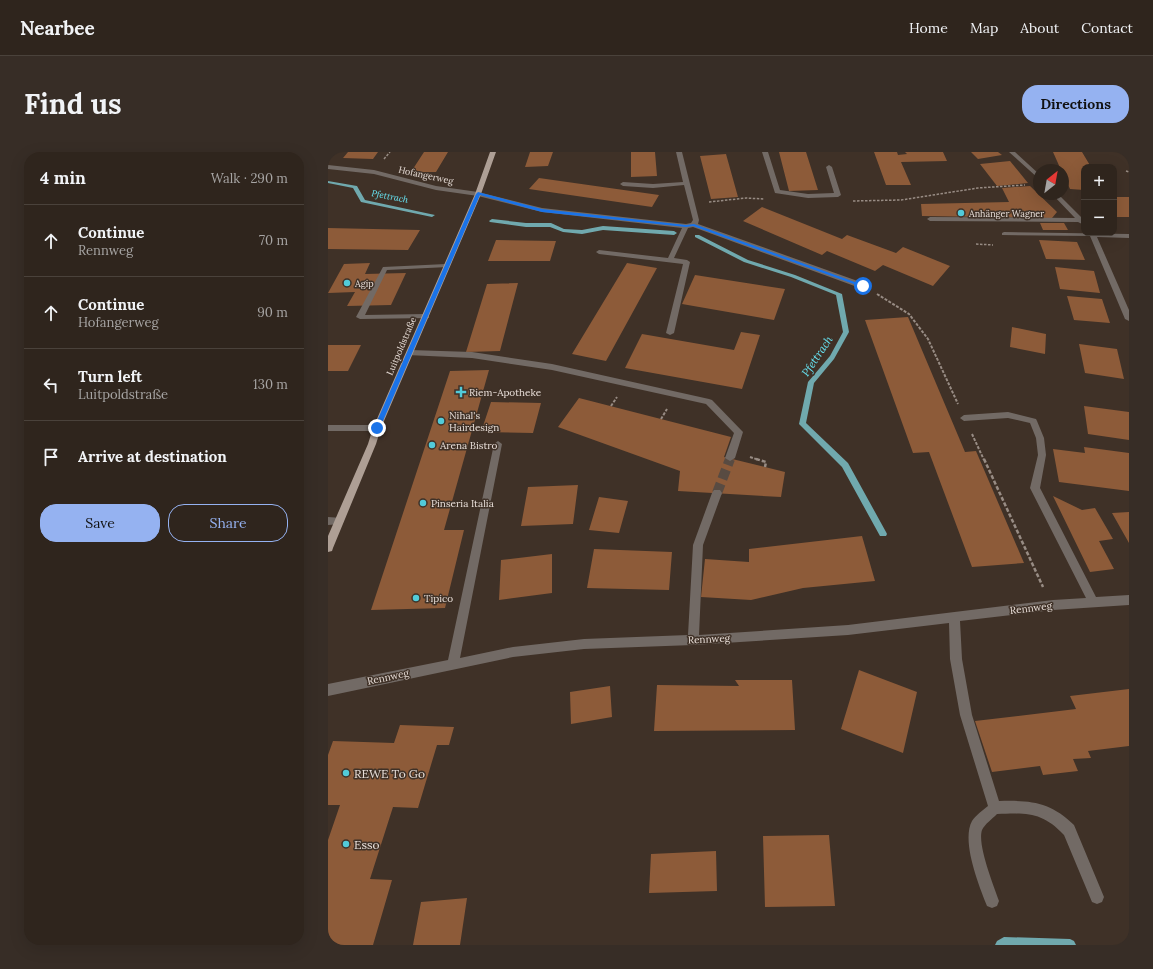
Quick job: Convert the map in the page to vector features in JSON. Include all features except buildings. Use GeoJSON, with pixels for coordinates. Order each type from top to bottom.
{"type":"FeatureCollection","features":[{"type":"Feature","properties":{"kind":"main road","name":"Luitpoldstraße"},"geometry":{"type":"LineString","coordinates":[[328,548],[372,444],[377,428],[478,194],[493,152]]}},
{"type":"Feature","properties":{"kind":"street"},"geometry":{"type":"LineString","coordinates":[[679,152],[696,220],[694,225],[863,286]]}},
{"type":"Feature","properties":{"kind":"street"},"geometry":{"type":"LineString","coordinates":[[765,152],[777,192],[808,196],[838,196],[829,167]]}},
{"type":"Feature","properties":{"kind":"street"},"geometry":{"type":"LineString","coordinates":[[1012,152],[1033,171]]}},
{"type":"Feature","properties":{"kind":"street","name":"Hofangerweg"},"geometry":{"type":"LineString","coordinates":[[328,167],[374,172],[436,188],[478,194],[542,210],[686,226],[694,225]]}},
{"type":"Feature","properties":{"kind":"street"},"geometry":{"type":"LineString","coordinates":[[623,184],[653,186],[687,183]]}},
{"type":"Feature","properties":{"kind":"street"},"geometry":{"type":"LineString","coordinates":[[1062,200],[1081,221]]}},
{"type":"Feature","properties":{"kind":"street"},"geometry":{"type":"LineString","coordinates":[[930,219],[1081,222]]}},
{"type":"Feature","properties":{"kind":"street"},"geometry":{"type":"LineString","coordinates":[[670,260],[686,226]]}},
{"type":"Feature","properties":{"kind":"street"},"geometry":{"type":"LineString","coordinates":[[1004,234],[1041,235],[1081,233]]}},
{"type":"Feature","properties":{"kind":"street"},"geometry":{"type":"LineString","coordinates":[[1117,235],[1129,236]]}},
{"type":"Feature","properties":{"kind":"street"},"geometry":{"type":"LineString","coordinates":[[1094,236],[1129,319]]}},
{"type":"Feature","properties":{"kind":"street"},"geometry":{"type":"LineString","coordinates":[[599,252],[687,262],[670,333]]}},
{"type":"Feature","properties":{"kind":"street"},"geometry":{"type":"LineString","coordinates":[[426,316],[360,317],[385,268],[446,266]]}},
{"type":"Feature","properties":{"kind":"street"},"geometry":{"type":"LineString","coordinates":[[410,353],[472,355],[552,367],[709,402],[739,432],[730,458]]}},
{"type":"Feature","properties":{"kind":"street"},"geometry":{"type":"LineString","coordinates":[[964,418],[1008,415],[1033,422],[1040,438],[1042,455],[1035,488],[1092,602]]}},
{"type":"Feature","properties":{"kind":"street"},"geometry":{"type":"LineString","coordinates":[[328,428],[377,428]]}},
{"type":"Feature","properties":{"kind":"street"},"geometry":{"type":"LineString","coordinates":[[453,664],[480,523],[498,444]]}},
{"type":"Feature","properties":{"kind":"street"},"geometry":{"type":"LineString","coordinates":[[693,640],[698,545],[717,493]]}},
{"type":"Feature","properties":{"kind":"street"},"geometry":{"type":"LineString","coordinates":[[328,521],[339,521]]}},
{"type":"Feature","properties":{"kind":"street","name":"Rennweg"},"geometry":{"type":"LineString","coordinates":[[328,690],[513,652],[576,645],[693,640],[848,630],[1053,605],[1129,600]]}},
{"type":"Feature","properties":{"kind":"street"},"geometry":{"type":"LineString","coordinates":[[954,617],[956,659],[966,716],[995,808]]}},
{"type":"Feature","properties":{"kind":"street"},"geometry":{"type":"LineString","coordinates":[[992,901],[976,848],[975,836],[977,826],[995,808],[1025,807],[1041,809],[1063,823],[1069,830],[1097,897]]}},
{"type":"Feature","properties":{"kind":"path"},"geometry":{"type":"LineString","coordinates":[[852,201],[875,202],[924,198],[980,188],[1032,184]]}},
{"type":"Feature","properties":{"kind":"path"},"geometry":{"type":"LineString","coordinates":[[692,204],[746,198],[768,199]]}},
{"type":"Feature","properties":{"kind":"waterway","name":"Pfettrach"},"geometry":{"type":"LineString","coordinates":[[328,182],[355,187],[363,201],[432,215]]}},
{"type":"Feature","properties":{"kind":"waterway","name":"Pfettrach"},"geometry":{"type":"LineString","coordinates":[[492,221],[526,225],[551,225],[563,230],[582,232],[603,228],[674,233]]}},
{"type":"Feature","properties":{"kind":"waterway","name":"Pfettrach"},"geometry":{"type":"LineString","coordinates":[[697,236],[746,261],[793,276],[839,294],[846,332],[832,357],[811,382],[802,424],[845,465],[883,534]]}},
{"type":"Feature","properties":{"kind":"waterway"},"geometry":{"type":"LineString","coordinates":[[1001,945],[1004,943],[1070,945]]}},
{"type":"Feature","properties":{"kind":"tunnel"},"geometry":{"type":"LineString","coordinates":[[717,493],[730,459]]}},
{"type":"Feature","properties":{"kind":"place","name":"Anhänger Wagner"},"geometry":{"type":"Point","coordinates":[961,213]}},
{"type":"Feature","properties":{"kind":"place","name":"Agip"},"geometry":{"type":"Point","coordinates":[347,283]}},
{"type":"Feature","properties":{"kind":"place","name":"Riem-Apotheke"},"geometry":{"type":"Point","coordinates":[461,392]}},
{"type":"Feature","properties":{"kind":"place","name":"Nihal's Hairdesign"},"geometry":{"type":"Point","coordinates":[441,421]}},
{"type":"Feature","properties":{"kind":"place","name":"Arena Bistro"},"geometry":{"type":"Point","coordinates":[432,445]}},
{"type":"Feature","properties":{"kind":"place","name":"Pinseria Italia"},"geometry":{"type":"Point","coordinates":[423,503]}},
{"type":"Feature","properties":{"kind":"place","name":"Tipico"},"geometry":{"type":"Point","coordinates":[416,598]}},
{"type":"Feature","properties":{"kind":"place","name":"REWE To Go"},"geometry":{"type":"Point","coordinates":[346,773]}},
{"type":"Feature","properties":{"kind":"place","name":"Esso"},"geometry":{"type":"Point","coordinates":[346,844]}},
{"type":"Feature","properties":{"kind":"route"},"geometry":{"type":"LineString","coordinates":[[377,428],[478,194],[542,210],[616,220],[686,226],[694,225],[863,286]]}}]}
